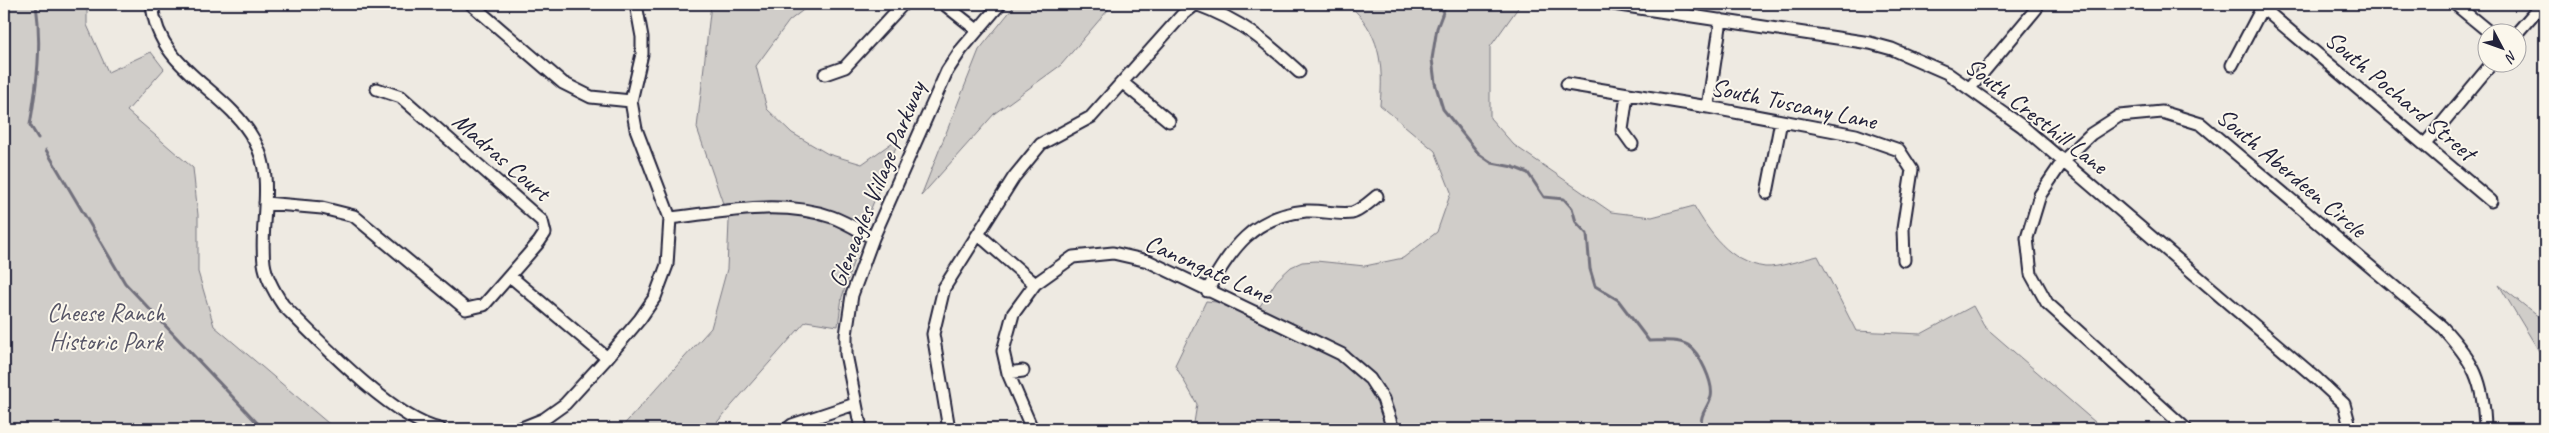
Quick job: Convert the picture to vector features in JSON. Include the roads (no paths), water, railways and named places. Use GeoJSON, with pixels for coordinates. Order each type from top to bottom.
{"type":"FeatureCollection","features":[{"type":"Feature","properties":{"kind":"street"},"geometry":{"type":"LineString","coordinates":[[152,4],[154,19],[170,55],[234,112],[255,141],[265,169],[264,264],[274,290],[283,305],[392,405],[425,426],[440,429]]}},
{"type":"Feature","properties":{"kind":"street"},"geometry":{"type":"LineString","coordinates":[[471,4],[563,82],[590,97],[631,101]]}},
{"type":"Feature","properties":{"kind":"street"},"geometry":{"type":"LineString","coordinates":[[519,429],[544,419],[565,404],[640,319],[661,284],[670,239],[670,218],[636,129],[631,101],[642,54],[642,37],[636,4]]}},
{"type":"Feature","properties":{"kind":"street"},"geometry":{"type":"LineString","coordinates":[[824,74],[845,67],[903,4]]}},
{"type":"Feature","properties":{"kind":"street"},"geometry":{"type":"LineString","coordinates":[[944,4],[977,30]]}},
{"type":"Feature","properties":{"kind":"street","name":"Gleneagles Village Parkway"},"geometry":{"type":"LineString","coordinates":[[861,429],[848,375],[846,335],[852,295],[873,238],[932,102],[948,71],[977,30],[1000,4]]}},
{"type":"Feature","properties":{"kind":"street"},"geometry":{"type":"LineString","coordinates":[[949,429],[933,334],[944,288],[1014,177],[1041,144],[1091,116],[1123,83],[1182,15],[1196,4],[1226,15],[1259,36],[1299,72]]}},
{"type":"Feature","properties":{"kind":"street","name":"South Cresthill Lane"},"geometry":{"type":"LineString","coordinates":[[1612,4],[1870,42],[1929,64],[1970,88],[2022,126],[2063,161],[2344,404],[2349,423]]}},
{"type":"Feature","properties":{"kind":"street"},"geometry":{"type":"LineString","coordinates":[[1970,88],[2036,9],[2038,4]]}},
{"type":"Feature","properties":{"kind":"street"},"geometry":{"type":"LineString","coordinates":[[2455,4],[2476,22]]}},
{"type":"Feature","properties":{"kind":"street"},"geometry":{"type":"LineString","coordinates":[[2526,22],[2542,4]]}},
{"type":"Feature","properties":{"kind":"street"},"geometry":{"type":"LineString","coordinates":[[2232,65],[2261,5]]}},
{"type":"Feature","properties":{"kind":"street","name":"South Pochard Street"},"geometry":{"type":"LineString","coordinates":[[2261,5],[2491,201]]}},
{"type":"Feature","properties":{"kind":"street"},"geometry":{"type":"LineString","coordinates":[[1708,107],[1721,20]]}},
{"type":"Feature","properties":{"kind":"street"},"geometry":{"type":"LineString","coordinates":[[2425,144],[2485,72]]}},
{"type":"Feature","properties":{"kind":"street"},"geometry":{"type":"LineString","coordinates":[[1123,83],[1169,121]]}},
{"type":"Feature","properties":{"kind":"street","name":"South Tuscany Lane"},"geometry":{"type":"LineString","coordinates":[[1567,84],[1781,120],[1856,135],[1899,150],[1912,170],[1903,229],[1904,260]]}},
{"type":"Feature","properties":{"kind":"street","name":"Madras Court"},"geometry":{"type":"LineString","coordinates":[[265,202],[322,208],[354,216],[466,308],[484,306],[544,233],[542,221],[400,97],[377,89]]}},
{"type":"Feature","properties":{"kind":"street"},"geometry":{"type":"LineString","coordinates":[[1627,95],[1622,130],[1632,144]]}},
{"type":"Feature","properties":{"kind":"street","name":"South Aberdeen Circle"},"geometry":{"type":"LineString","coordinates":[[2186,429],[2047,303],[2031,274],[2027,238],[2040,195],[2063,161],[2091,134],[2120,116],[2162,112],[2200,124],[2442,326],[2464,351],[2477,376],[2484,400],[2485,429]]}},
{"type":"Feature","properties":{"kind":"street"},"geometry":{"type":"LineString","coordinates":[[1767,193],[1781,120]]}},
{"type":"Feature","properties":{"kind":"street"},"geometry":{"type":"LineString","coordinates":[[1207,291],[1234,246],[1256,227],[1280,216],[1306,211],[1354,213],[1377,196]]}},
{"type":"Feature","properties":{"kind":"street"},"geometry":{"type":"LineString","coordinates":[[670,218],[744,209],[782,207],[831,217],[873,238]]}},
{"type":"Feature","properties":{"kind":"street"},"geometry":{"type":"LineString","coordinates":[[978,235],[1034,284]]}},
{"type":"Feature","properties":{"kind":"street","name":"Canongate Lane"},"geometry":{"type":"LineString","coordinates":[[1032,429],[1008,373],[1003,351],[1013,314],[1034,284],[1073,257],[1113,253],[1148,261],[1341,354],[1370,379],[1383,400],[1393,429]]}},
{"type":"Feature","properties":{"kind":"street"},"geometry":{"type":"LineString","coordinates":[[510,276],[607,358]]}},
{"type":"Feature","properties":{"kind":"street"},"geometry":{"type":"LineString","coordinates":[[1008,373],[1023,371]]}},
{"type":"Feature","properties":{"kind":"street"},"geometry":{"type":"LineString","coordinates":[[787,429],[792,424],[855,404]]}},
{"type":"Feature","properties":{"kind":"waterway"},"geometry":{"type":"LineString","coordinates":[[36,4],[39,34],[38,64],[30,125],[38,138]]}},
{"type":"Feature","properties":{"kind":"waterway"},"geometry":{"type":"LineString","coordinates":[[1445,7],[1437,28],[1432,59],[1435,83],[1443,109],[1479,154],[1492,163],[1513,167],[1528,173],[1544,197],[1564,199],[1572,208],[1576,222],[1587,234],[1590,269],[1595,286],[1618,300],[1649,341],[1679,342],[1688,345],[1697,354],[1705,368],[1711,391],[1711,397],[1702,415],[1702,429]]}},
{"type":"Feature","properties":{"kind":"waterway"},"geometry":{"type":"LineString","coordinates":[[46,150],[125,283],[263,429]]}},
{"type":"Feature","properties":{"kind":"waterway"},"geometry":{"type":"LineString","coordinates":[[4,399],[6,406],[4,412]]}},
{"type":"Feature","properties":{"kind":"park label","name":"Cheese Ranch Historic Park"},"geometry":{"type":"Point","coordinates":[106,326]}}]}
